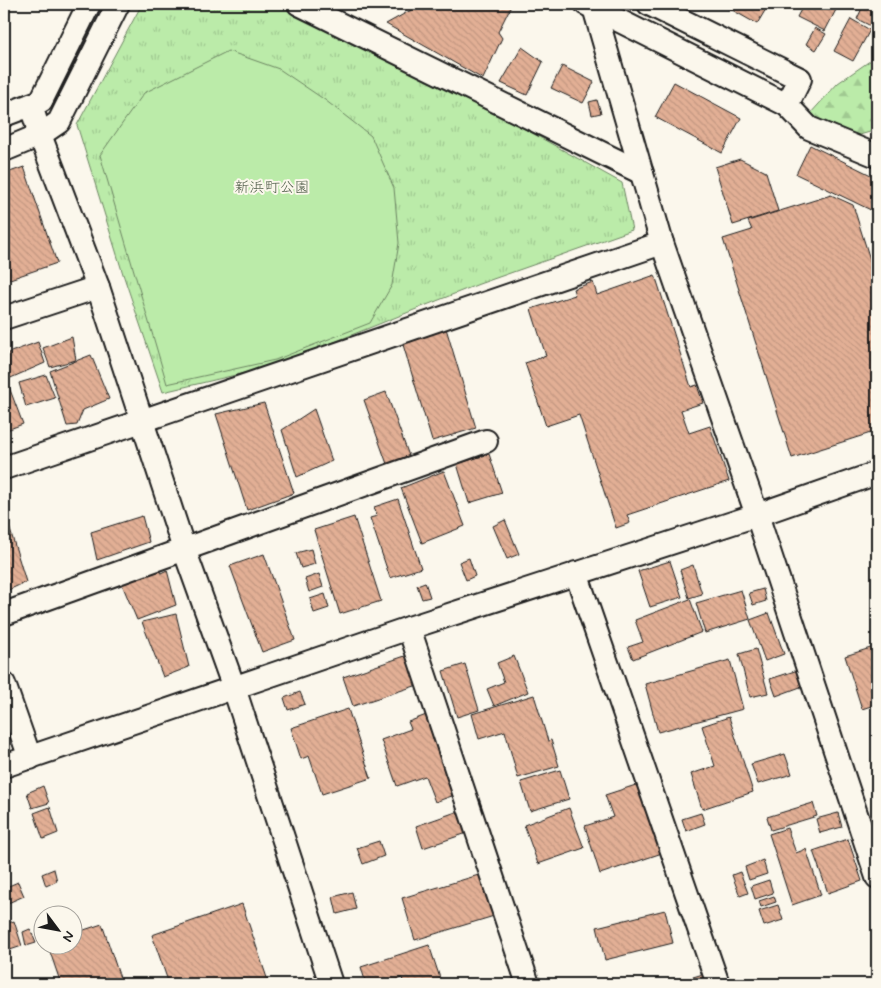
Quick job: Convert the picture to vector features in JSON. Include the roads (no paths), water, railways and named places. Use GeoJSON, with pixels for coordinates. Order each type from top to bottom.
{"type":"FeatureCollection","features":[{"type":"Feature","properties":{"kind":"street"},"geometry":{"type":"LineString","coordinates":[[4,115],[42,101],[89,4]]}},
{"type":"Feature","properties":{"kind":"street"},"geometry":{"type":"LineString","coordinates":[[4,150],[40,134],[59,122],[118,4]]}},
{"type":"Feature","properties":{"kind":"street"},"geometry":{"type":"LineString","coordinates":[[298,4],[642,173]]}},
{"type":"Feature","properties":{"kind":"street"},"geometry":{"type":"LineString","coordinates":[[649,4],[800,78],[787,105]]}},
{"type":"Feature","properties":{"kind":"street"},"geometry":{"type":"LineString","coordinates":[[591,5],[662,243],[758,515],[877,877]]}},
{"type":"Feature","properties":{"kind":"street"},"geometry":{"type":"LineString","coordinates":[[591,5],[787,105],[809,128],[877,156]]}},
{"type":"Feature","properties":{"kind":"street"},"geometry":{"type":"LineString","coordinates":[[31,105],[40,134],[98,286],[184,549],[234,688],[331,984]]}},
{"type":"Feature","properties":{"kind":"street"},"geometry":{"type":"LineString","coordinates":[[4,468],[662,243]]}},
{"type":"Feature","properties":{"kind":"street"},"geometry":{"type":"LineString","coordinates":[[4,318],[98,286]]}},
{"type":"Feature","properties":{"kind":"street"},"geometry":{"type":"LineString","coordinates":[[4,614],[486,441]]}},
{"type":"Feature","properties":{"kind":"street"},"geometry":{"type":"LineString","coordinates":[[4,766],[409,628],[576,572],[758,515],[877,473]]}},
{"type":"Feature","properties":{"kind":"street"},"geometry":{"type":"LineString","coordinates":[[576,572],[718,984]]}},
{"type":"Feature","properties":{"kind":"street"},"geometry":{"type":"LineString","coordinates":[[409,628],[528,984]]}},
{"type":"Feature","properties":{"kind":"street"},"geometry":{"type":"LineString","coordinates":[[4,684],[30,758]]}},
{"type":"Feature","properties":{"kind":"park label","name":"新浜町公園"},"geometry":{"type":"Point","coordinates":[272,188]}}]}
